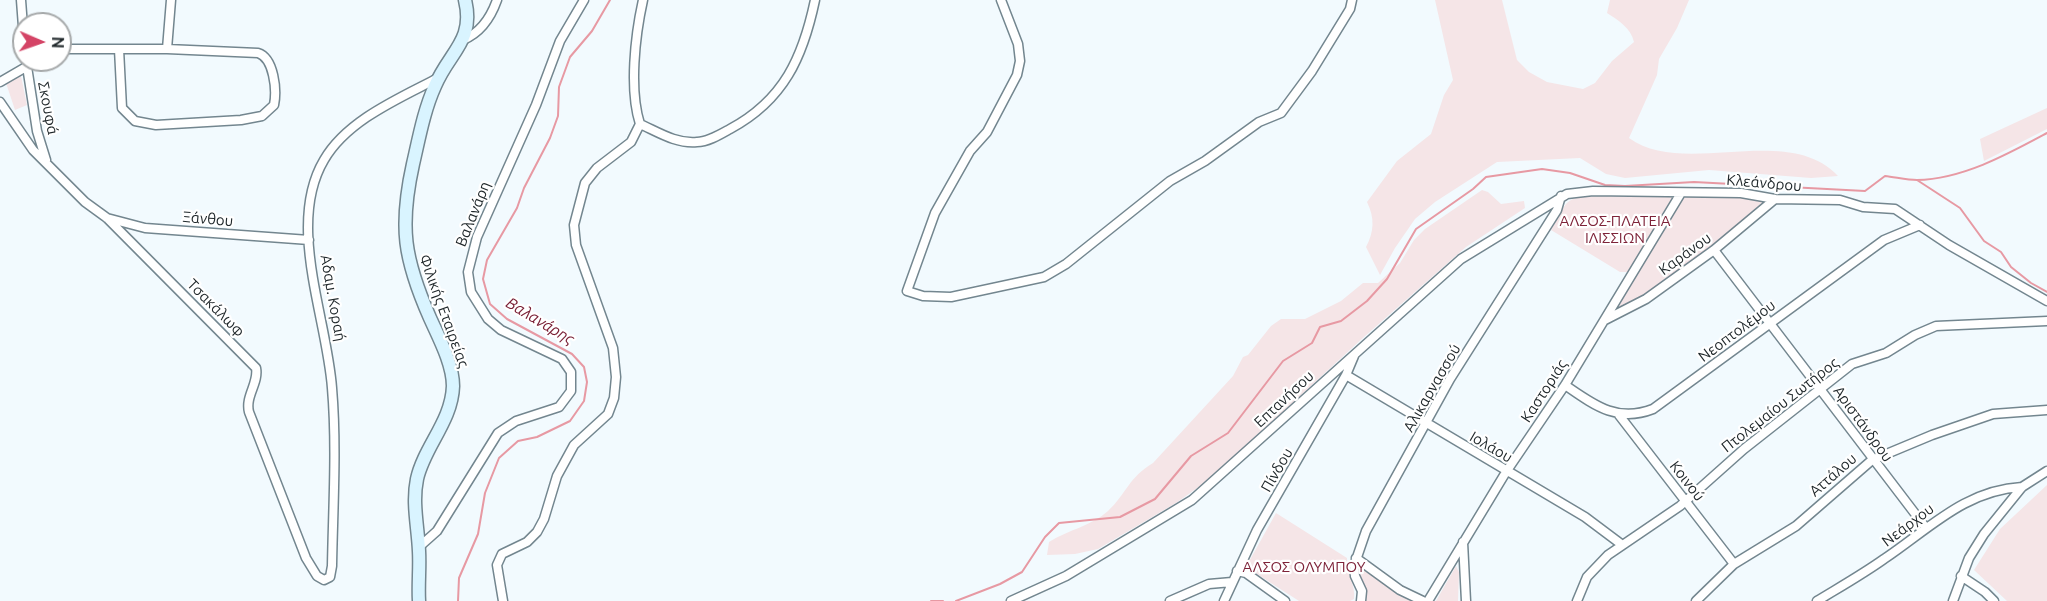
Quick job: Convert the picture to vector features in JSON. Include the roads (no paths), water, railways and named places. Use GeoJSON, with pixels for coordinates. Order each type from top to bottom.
{"type":"FeatureCollection","features":[{"type":"Feature","properties":{"kind":"main road","name":"Φιλικής Εταιρείας"},"geometry":{"type":"LineString","coordinates":[[419,601],[419,547],[415,510],[417,478],[448,408],[453,381],[408,262],[405,218],[416,153],[430,99],[439,78],[464,40],[468,22],[465,0]]}},
{"type":"Feature","properties":{"kind":"street"},"geometry":{"type":"LineString","coordinates":[[167,49],[171,0]]}},
{"type":"Feature","properties":{"kind":"street"},"geometry":{"type":"LineString","coordinates":[[464,40],[487,21],[497,0]]}},
{"type":"Feature","properties":{"kind":"street","name":"Βαλανάρη"},"geometry":{"type":"LineString","coordinates":[[419,547],[437,531],[498,433],[516,421],[559,407],[571,391],[571,372],[562,359],[501,330],[483,313],[469,287],[468,267],[481,228],[536,105],[562,35],[584,0]]}},
{"type":"Feature","properties":{"kind":"street"},"geometry":{"type":"LineString","coordinates":[[503,601],[497,565],[502,554],[527,542],[537,532],[544,519],[558,476],[574,445],[608,414],[614,398],[616,377],[613,348],[576,245],[574,225],[585,183],[597,168],[631,142],[640,124],[633,97],[636,41],[643,0]]}},
{"type":"Feature","properties":{"kind":"street"},"geometry":{"type":"LineString","coordinates":[[640,124],[666,136],[698,142],[741,123],[769,103],[786,82],[806,39],[815,0]]}},
{"type":"Feature","properties":{"kind":"street"},"geometry":{"type":"LineString","coordinates":[[1001,0],[1018,44],[1017,75],[1001,100],[987,132],[970,152],[935,213],[907,291],[923,296],[951,297],[1017,285],[1044,277],[1066,264],[1170,181],[1205,161],[1259,122],[1281,112],[1312,71],[1350,9],[1352,0]]}},
{"type":"Feature","properties":{"kind":"street"},"geometry":{"type":"LineString","coordinates":[[72,49],[119,49],[167,49],[262,54],[269,63],[274,105],[262,116],[241,120],[143,124],[127,115],[122,108],[119,49]]}},
{"type":"Feature","properties":{"kind":"street"},"geometry":{"type":"LineString","coordinates":[[0,81],[14,72]]}},
{"type":"Feature","properties":{"kind":"street","name":"Σκουφά"},"geometry":{"type":"LineString","coordinates":[[27,72],[37,131],[46,160]]}},
{"type":"Feature","properties":{"kind":"street","name":"Αδαμ. Κοραή"},"geometry":{"type":"LineString","coordinates":[[322,579],[330,577],[332,566],[334,419],[328,350],[309,240],[309,208],[312,188],[330,151],[368,118],[439,78]]}},
{"type":"Feature","properties":{"kind":"street","name":"Τσακάλωφ"},"geometry":{"type":"LineString","coordinates":[[0,102],[30,146],[85,202],[107,218],[256,368],[256,377],[248,399],[249,412],[306,558],[322,579]]}},
{"type":"Feature","properties":{"kind":"street","name":"Κλεάνδρου"},"geometry":{"type":"LineString","coordinates":[[1561,196],[1585,191],[1741,193],[1775,199],[1840,200],[1863,207],[1892,208],[2047,301]]}},
{"type":"Feature","properties":{"kind":"street","name":"Καστοριάς"},"geometry":{"type":"LineString","coordinates":[[1428,601],[1681,193]]}},
{"type":"Feature","properties":{"kind":"street","name":"Επτανήσου"},"geometry":{"type":"LineString","coordinates":[[1011,601],[1066,576],[1192,500],[1461,260],[1561,196]]}},
{"type":"Feature","properties":{"kind":"street","name":"Αλικαρνασσού"},"geometry":{"type":"LineString","coordinates":[[1356,558],[1370,523],[1450,379],[1557,210],[1561,196]]}},
{"type":"Feature","properties":{"kind":"street","name":"Καράνου"},"geometry":{"type":"LineString","coordinates":[[1604,320],[1631,309],[1714,250],[1775,199]]}},
{"type":"Feature","properties":{"kind":"street","name":"Ξάνθου"},"geometry":{"type":"LineString","coordinates":[[107,218],[145,228],[309,240]]}},
{"type":"Feature","properties":{"kind":"street","name":"Νεοπτολέμου"},"geometry":{"type":"LineString","coordinates":[[1619,415],[1638,414],[1660,406],[1769,322],[1884,240],[1920,225]]}},
{"type":"Feature","properties":{"kind":"street","name":"Αριστάνδρου"},"geometry":{"type":"LineString","coordinates":[[1714,250],[1926,528]]}},
{"type":"Feature","properties":{"kind":"street","name":"Πτολεμαίου Σωτήρος"},"geometry":{"type":"LineString","coordinates":[[1577,601],[1590,572],[1621,544],[1685,500],[1852,364],[1886,353],[1936,326],[2047,321]]}},
{"type":"Feature","properties":{"kind":"street","name":"Πίνδου"},"geometry":{"type":"LineString","coordinates":[[1224,601],[1257,530],[1346,375],[1355,353]]}},
{"type":"Feature","properties":{"kind":"street","name":"Ιολάου"},"geometry":{"type":"LineString","coordinates":[[1346,375],[1585,518],[1621,544]]}},
{"type":"Feature","properties":{"kind":"street"},"geometry":{"type":"LineString","coordinates":[[1564,385],[1602,410],[1619,415]]}},
{"type":"Feature","properties":{"kind":"street","name":"Αττάλου"},"geometry":{"type":"LineString","coordinates":[[1696,601],[1734,564],[1796,526],[1872,460],[1932,435],[1993,414],[2047,410]]}},
{"type":"Feature","properties":{"kind":"street","name":"Κοινού"},"geometry":{"type":"LineString","coordinates":[[1619,415],[1734,564]]}},
{"type":"Feature","properties":{"kind":"street"},"geometry":{"type":"LineString","coordinates":[[1953,601],[1961,576],[1984,534],[2022,488],[2047,471]]}},
{"type":"Feature","properties":{"kind":"street","name":"Νεάρχου"},"geometry":{"type":"LineString","coordinates":[[1817,601],[1886,558],[1967,500],[2002,488],[2022,488]]}},
{"type":"Feature","properties":{"kind":"street"},"geometry":{"type":"LineString","coordinates":[[1463,542],[1466,601]]}},
{"type":"Feature","properties":{"kind":"street"},"geometry":{"type":"LineString","coordinates":[[1361,601],[1362,591],[1354,570],[1356,558],[1395,587],[1423,601]]}},
{"type":"Feature","properties":{"kind":"street"},"geometry":{"type":"LineString","coordinates":[[1237,571],[1246,573],[1285,601]]}},
{"type":"Feature","properties":{"kind":"street"},"geometry":{"type":"LineString","coordinates":[[1961,576],[1994,601]]}},
{"type":"Feature","properties":{"kind":"street"},"geometry":{"type":"LineString","coordinates":[[1170,601],[1209,584],[1232,582]]}},
{"type":"Feature","properties":{"kind":"waterway","name":"Βαλανάρης"},"geometry":{"type":"LineString","coordinates":[[458,601],[459,578],[478,534],[485,493],[499,458],[518,441],[537,437],[570,421],[584,401],[587,382],[584,367],[572,354],[507,319],[490,304],[483,279],[487,260],[517,208],[524,188],[550,138],[558,116],[559,87],[570,57],[592,31],[610,0]]}},
{"type":"Feature","properties":{"kind":"waterway"},"geometry":{"type":"LineString","coordinates":[[956,601],[1000,584],[1022,572],[1045,537],[1059,523],[1120,517],[1155,499],[1191,456],[1228,433],[1283,361],[1312,343],[1320,327],[1341,321],[1367,301],[1387,279],[1416,229],[1473,189],[1486,177],[1542,169],[1570,173],[1605,185],[1694,182],[1865,191],[1885,176],[1909,180],[1934,179],[1968,170],[2001,157],[2047,133]]}},
{"type":"Feature","properties":{"kind":"waterway"},"geometry":{"type":"LineString","coordinates":[[1917,180],[1960,208],[1984,241],[2001,252],[2011,267],[2047,292]]}},
{"type":"Feature","properties":{"kind":"waterway"},"geometry":{"type":"LineString","coordinates":[[931,601],[943,601]]}},
{"type":"Feature","properties":{"kind":"park label","name":"ΑΛΣΟΣ-ΠΛΑΤΕΙΑ ΙΛΙΣΣΙΩΝ"},"geometry":{"type":"Point","coordinates":[1615,230]}},
{"type":"Feature","properties":{"kind":"park label","name":"ΑΛΣΟΣ ΟΛΥΜΠΟΥ"},"geometry":{"type":"Point","coordinates":[1304,567]}}]}
